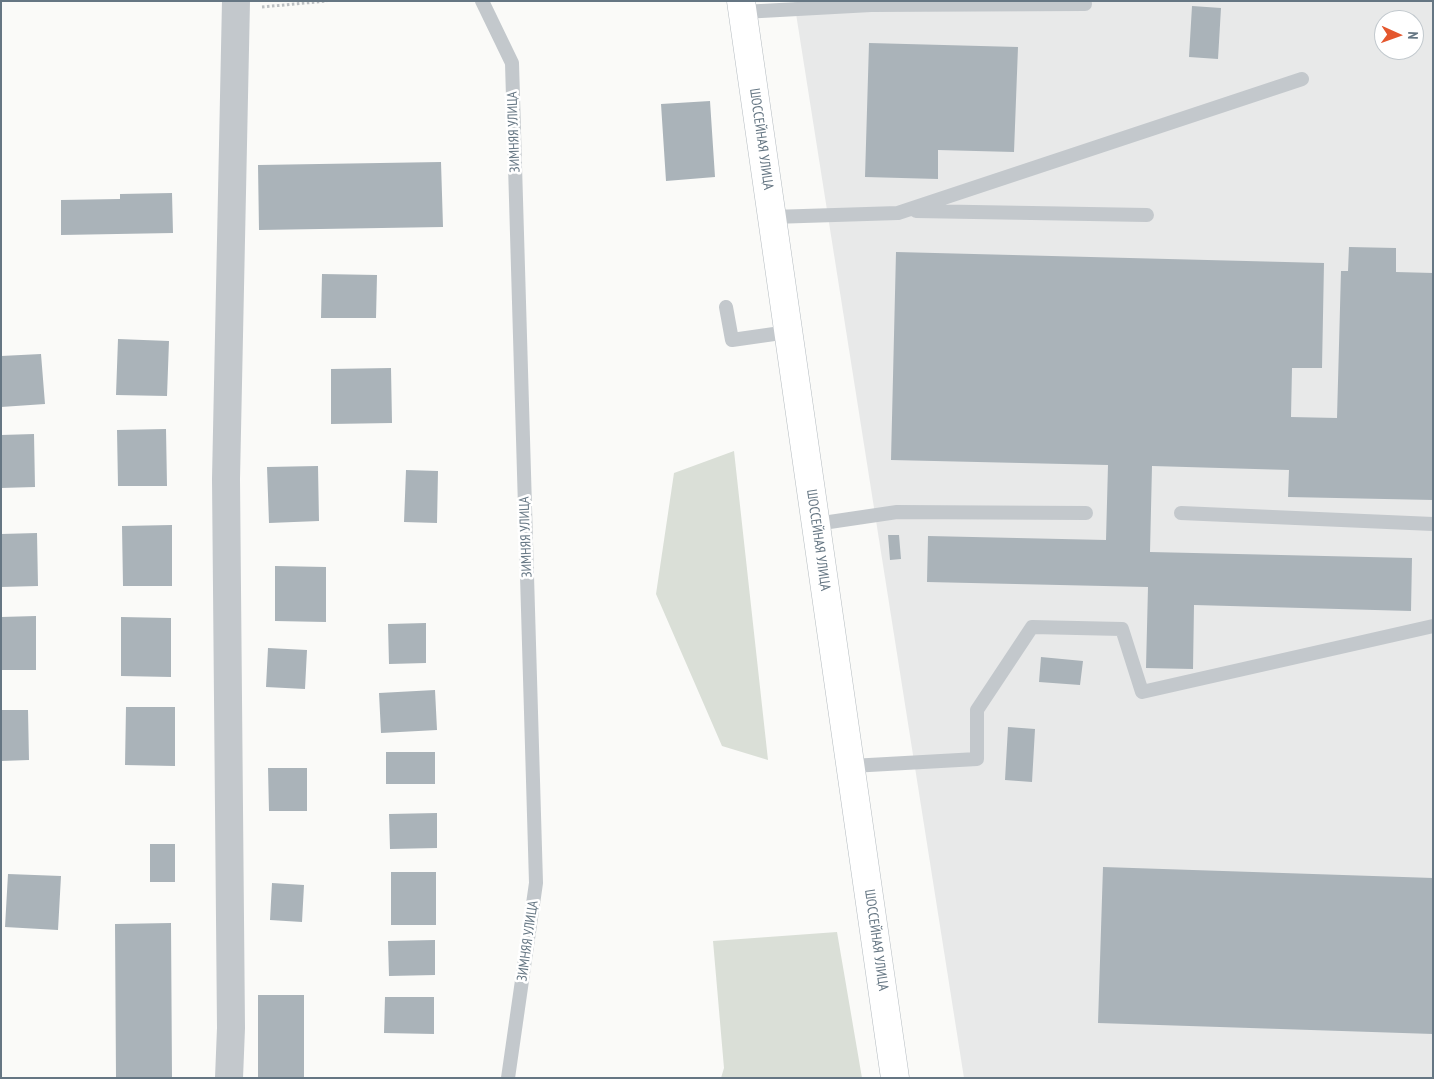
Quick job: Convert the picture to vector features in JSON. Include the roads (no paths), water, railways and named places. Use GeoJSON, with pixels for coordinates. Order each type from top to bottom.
{"type":"FeatureCollection","features":[{"type":"Feature","properties":{"kind":"main road","name":"ШОССЕЙНАЯ УЛИЦА"},"geometry":{"type":"LineString","coordinates":[[742,7],[896,1078]]}},
{"type":"Feature","properties":{"kind":"street"},"geometry":{"type":"LineString","coordinates":[[229,1078],[226,479],[236,6]]}},
{"type":"Feature","properties":{"kind":"lane","name":"ЗИМНЯЯ УЛИЦА"},"geometry":{"type":"LineString","coordinates":[[482,1],[512,63],[536,883],[508,1078]]}},
{"type":"Feature","properties":{"kind":"lane"},"geometry":{"type":"LineString","coordinates":[[742,7],[1085,4]]}},
{"type":"Feature","properties":{"kind":"lane"},"geometry":{"type":"LineString","coordinates":[[772,217],[898,213],[1302,80]]}},
{"type":"Feature","properties":{"kind":"lane"},"geometry":{"type":"LineString","coordinates":[[905,211],[1147,215]]}},
{"type":"Feature","properties":{"kind":"lane"},"geometry":{"type":"LineString","coordinates":[[726,307],[732,340],[788,332]]}},
{"type":"Feature","properties":{"kind":"lane"},"geometry":{"type":"LineString","coordinates":[[816,524],[897,512],[1086,513]]}},
{"type":"Feature","properties":{"kind":"lane"},"geometry":{"type":"LineString","coordinates":[[1181,514],[1433,524]]}},
{"type":"Feature","properties":{"kind":"lane"},"geometry":{"type":"LineString","coordinates":[[851,766],[977,759],[977,710],[1032,627],[1122,629],[1142,692],[1433,626]]}}]}
